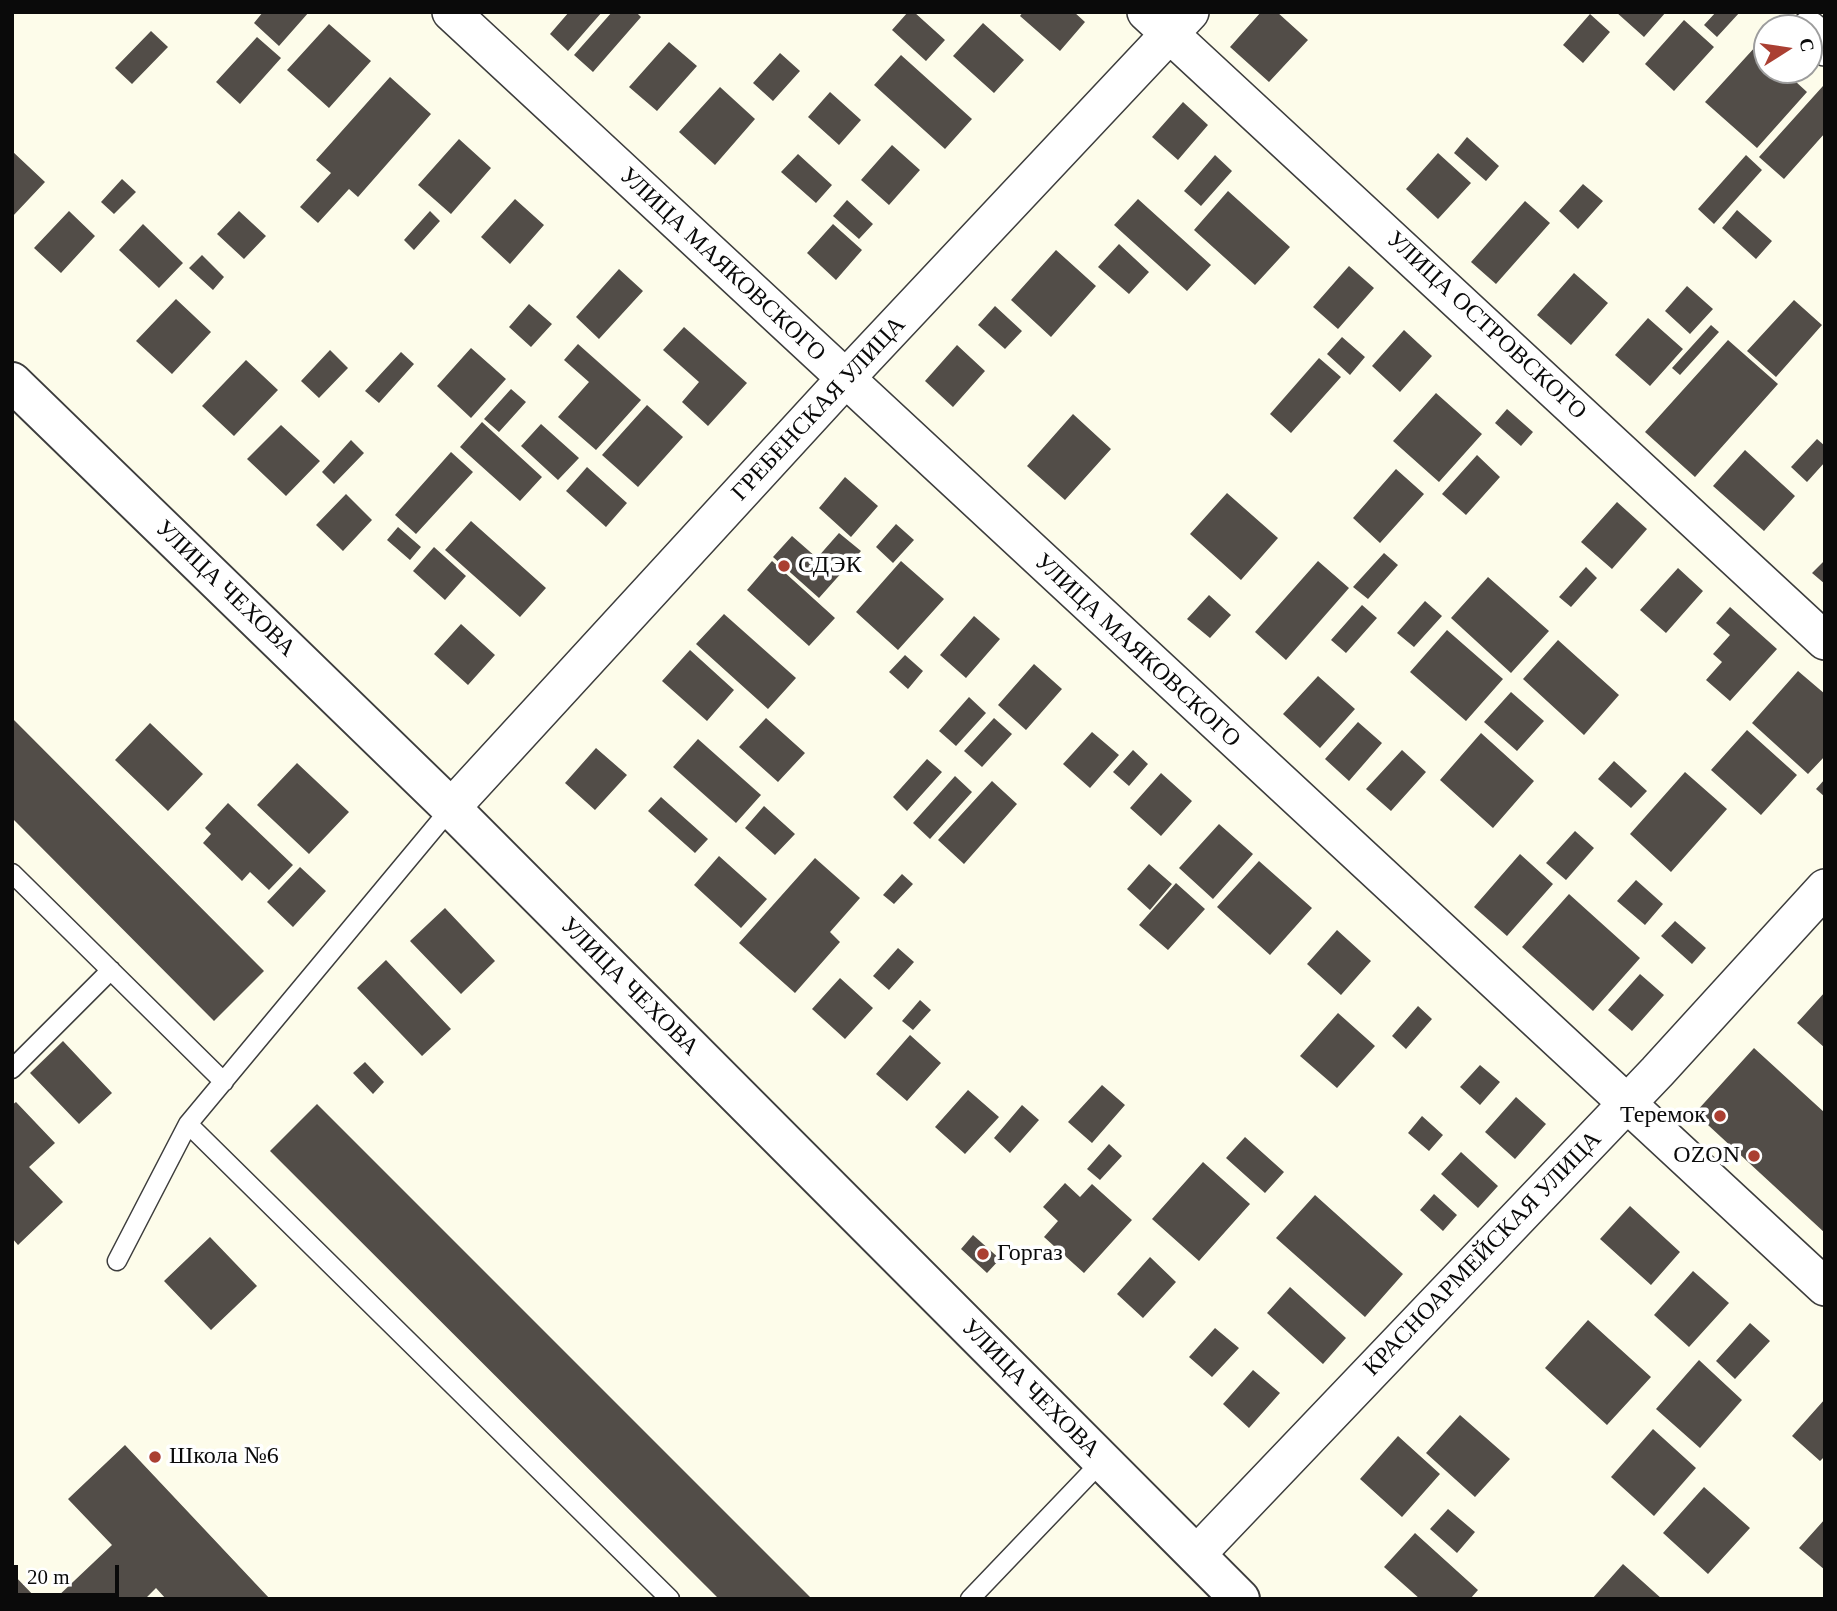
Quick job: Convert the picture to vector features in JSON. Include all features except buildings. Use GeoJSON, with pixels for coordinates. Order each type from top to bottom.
{"type":"FeatureCollection","features":[{"type":"Feature","properties":{"kind":"street","name":"УЛИЦА МАЯКОВСКОГО"},"geometry":{"type":"LineString","coordinates":[[451,12],[1825,1287]]}},
{"type":"Feature","properties":{"kind":"street","name":"ГРЕБЕНСКАЯ УЛИЦА"},"geometry":{"type":"LineString","coordinates":[[451,808],[845,379],[1168,20]]}},
{"type":"Feature","properties":{"kind":"street","name":"УЛИЦА ОСТРОВСКОГО"},"geometry":{"type":"LineString","coordinates":[[1168,20],[1825,641]]}},
{"type":"Feature","properties":{"kind":"street","name":"УЛИЦА ЧЕХОВА"},"geometry":{"type":"LineString","coordinates":[[12,382],[451,808],[1240,1599]]}},
{"type":"Feature","properties":{"kind":"street","name":"КРАСНОАРМЕЙСКАЯ УЛИЦА"},"geometry":{"type":"LineString","coordinates":[[1196,1555],[1626,1104],[1825,888]]}},
{"type":"Feature","properties":{"kind":"lane"},"geometry":{"type":"LineString","coordinates":[[117,1261],[188,1124],[451,808]]}},
{"type":"Feature","properties":{"kind":"lane"},"geometry":{"type":"LineString","coordinates":[[12,873],[224,1082]]}},
{"type":"Feature","properties":{"kind":"lane"},"geometry":{"type":"LineString","coordinates":[[12,1069],[111,970]]}},
{"type":"Feature","properties":{"kind":"lane"},"geometry":{"type":"LineString","coordinates":[[188,1124],[670,1599]]}},
{"type":"Feature","properties":{"kind":"lane"},"geometry":{"type":"LineString","coordinates":[[970,1599],[1102,1461]]}},
{"type":"Feature","properties":{"kind":"place","name":"СДЭК"},"geometry":{"type":"Point","coordinates":[784,566]}},
{"type":"Feature","properties":{"kind":"place","name":"Теремок"},"geometry":{"type":"Point","coordinates":[1720,1116]}},
{"type":"Feature","properties":{"kind":"place","name":"OZON"},"geometry":{"type":"Point","coordinates":[1754,1156]}},
{"type":"Feature","properties":{"kind":"place","name":"Горгаз"},"geometry":{"type":"Point","coordinates":[983,1254]}},
{"type":"Feature","properties":{"kind":"place","name":"Школа №6"},"geometry":{"type":"Point","coordinates":[155,1457]}}]}
